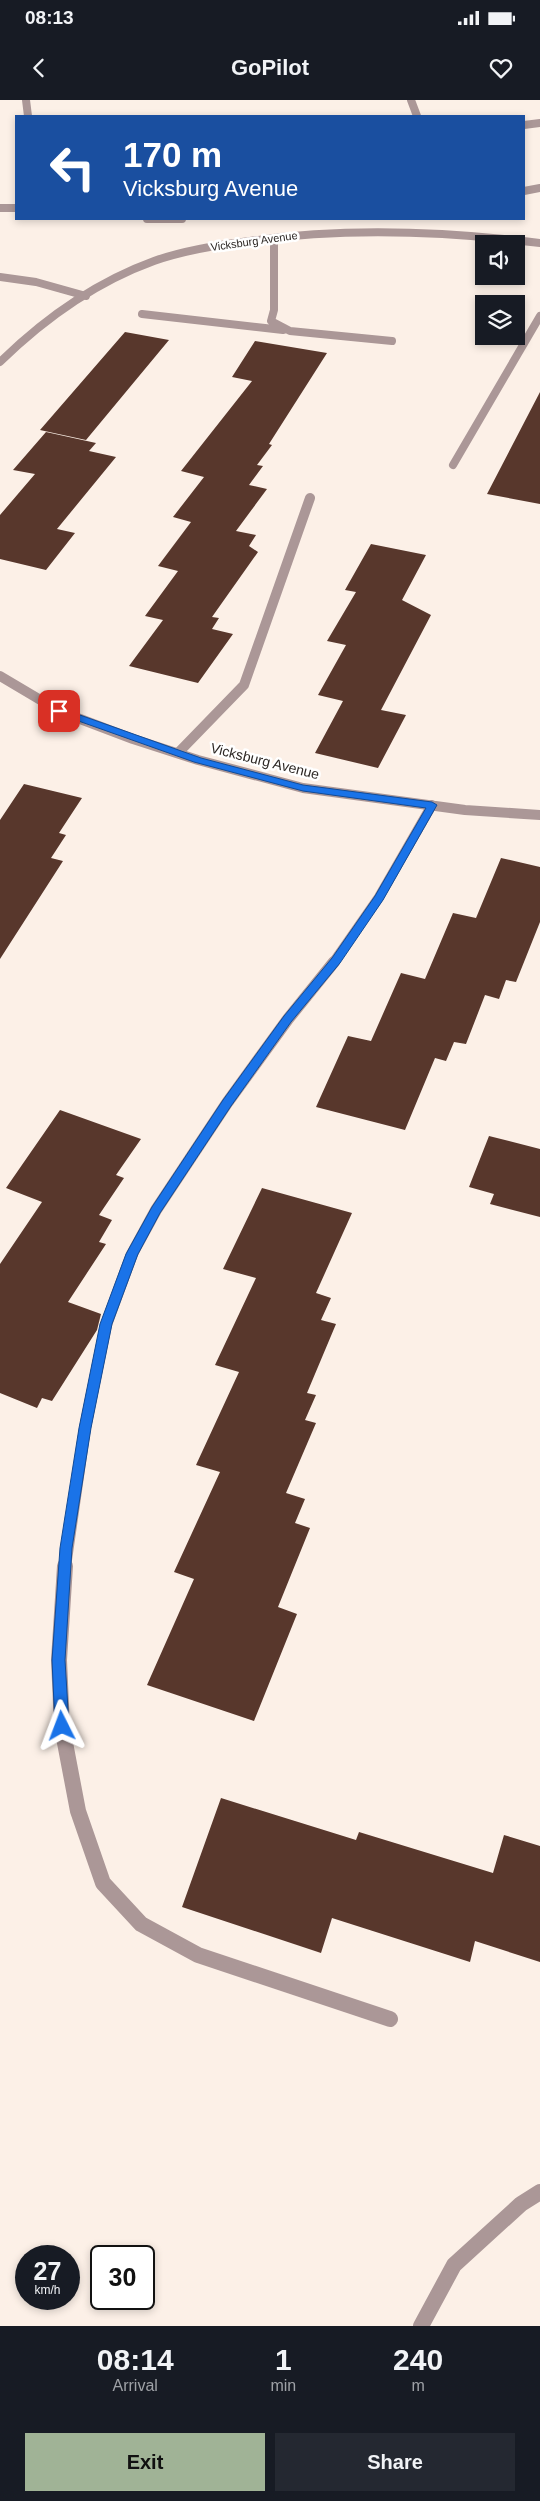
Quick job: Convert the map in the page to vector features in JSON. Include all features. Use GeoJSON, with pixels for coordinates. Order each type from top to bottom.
{"type":"FeatureCollection","features":[{"type":"Feature","properties":{"kind":"street"},"geometry":{"type":"LineString","coordinates":[[26,100],[28,115]]}},
{"type":"Feature","properties":{"kind":"street"},"geometry":{"type":"LineString","coordinates":[[411,100],[417,115]]}},
{"type":"Feature","properties":{"kind":"street"},"geometry":{"type":"LineString","coordinates":[[525,125],[540,123]]}},
{"type":"Feature","properties":{"kind":"street"},"geometry":{"type":"LineString","coordinates":[[525,191],[540,188]]}},
{"type":"Feature","properties":{"kind":"street"},"geometry":{"type":"LineString","coordinates":[[0,208],[15,208]]}},
{"type":"Feature","properties":{"kind":"street","name":"Vicksburg Avenue"},"geometry":{"type":"LineString","coordinates":[[0,362],[19,343],[113,279],[153,261],[236,242],[337,232],[396,230],[474,234],[540,243]]}},
{"type":"Feature","properties":{"kind":"street"},"geometry":{"type":"LineString","coordinates":[[274,238],[274,310],[270,321],[290,331]]}},
{"type":"Feature","properties":{"kind":"street"},"geometry":{"type":"LineString","coordinates":[[0,277],[36,282],[86,296]]}},
{"type":"Feature","properties":{"kind":"street"},"geometry":{"type":"LineString","coordinates":[[142,314],[392,341]]}},
{"type":"Feature","properties":{"kind":"street"},"geometry":{"type":"LineString","coordinates":[[453,465],[540,316]]}},
{"type":"Feature","properties":{"kind":"street"},"geometry":{"type":"LineString","coordinates":[[178,753],[244,685],[310,498]]}},
{"type":"Feature","properties":{"kind":"street","name":"Vicksburg Avenue"},"geometry":{"type":"LineString","coordinates":[[0,676],[59,711],[178,753],[303,788],[432,805],[540,815]]}},
{"type":"Feature","properties":{"kind":"street"},"geometry":{"type":"LineString","coordinates":[[390,2019],[198,1955],[141,1924],[103,1884],[76,1801],[62,1726],[59,1660],[66,1548],[85,1428],[106,1324],[132,1254],[156,1210],[227,1103],[288,1019],[336,960],[379,898],[432,805]]}},
{"type":"Feature","properties":{"kind":"street"},"geometry":{"type":"LineString","coordinates":[[421,2326],[454,2265],[521,2204],[540,2192]]}},
{"type":"Feature","properties":{"kind":"building"},"geometry":{"type":"Polygon","coordinates":[[[125,332],[169,340],[86,440],[40,430],[125,332]]]}},
{"type":"Feature","properties":{"kind":"building"},"geometry":{"type":"Polygon","coordinates":[[[255,341],[327,353],[269,444],[272,445],[257,465],[263,466],[249,485],[267,489],[236,531],[256,535],[249,546],[258,552],[212,617],[219,618],[212,629],[233,634],[198,683],[129,666],[163,620],[145,616],[178,571],[158,566],[191,522],[173,517],[204,477],[181,471],[252,381],[232,377],[255,341]]]}},
{"type":"Feature","properties":{"kind":"building"},"geometry":{"type":"Polygon","coordinates":[[[540,392],[540,504],[487,494],[540,392]]]}},
{"type":"Feature","properties":{"kind":"building"},"geometry":{"type":"Polygon","coordinates":[[[46,432],[96,443],[89,451],[116,457],[57,529],[75,533],[46,570],[0,559],[0,515],[35,474],[13,470],[46,432]]]}},
{"type":"Feature","properties":{"kind":"building"},"geometry":{"type":"Polygon","coordinates":[[[371,544],[426,555],[402,600],[431,615],[381,710],[406,715],[378,768],[315,753],[343,701],[318,695],[346,645],[327,641],[356,592],[345,590],[371,544]]]}},
{"type":"Feature","properties":{"kind":"building"},"geometry":{"type":"Polygon","coordinates":[[[24,784],[82,798],[59,833],[66,835],[51,858],[63,861],[0,959],[0,820],[24,784]]]}},
{"type":"Feature","properties":{"kind":"building"},"geometry":{"type":"Polygon","coordinates":[[[501,858],[540,867],[540,922],[516,982],[506,980],[499,999],[485,995],[466,1044],[454,1042],[446,1061],[435,1058],[405,1130],[316,1107],[348,1036],[371,1041],[401,973],[425,979],[453,913],[476,918],[501,858]]]}},
{"type":"Feature","properties":{"kind":"building"},"geometry":{"type":"Polygon","coordinates":[[[60,1110],[141,1139],[116,1175],[124,1178],[99,1215],[112,1220],[99,1242],[106,1244],[68,1302],[101,1314],[97,1330],[52,1401],[42,1398],[37,1408],[0,1393],[0,1264],[42,1202],[6,1188],[60,1110]]]}},
{"type":"Feature","properties":{"kind":"building"},"geometry":{"type":"Polygon","coordinates":[[[489,1136],[540,1149],[540,1217],[490,1204],[494,1194],[469,1187],[489,1136]]]}},
{"type":"Feature","properties":{"kind":"building"},"geometry":{"type":"Polygon","coordinates":[[[262,1188],[352,1213],[316,1293],[331,1298],[321,1320],[336,1324],[307,1393],[316,1395],[305,1420],[316,1423],[286,1493],[305,1499],[295,1523],[310,1528],[278,1607],[297,1614],[254,1721],[147,1685],[194,1579],[174,1572],[220,1472],[196,1465],[239,1372],[215,1365],[256,1278],[223,1269],[262,1188]]]}},
{"type":"Feature","properties":{"kind":"building"},"geometry":{"type":"Polygon","coordinates":[[[221,1798],[356,1840],[359,1832],[493,1873],[504,1835],[540,1846],[540,1962],[475,1941],[470,1962],[332,1918],[321,1953],[182,1907],[221,1798]]]}},
{"type":"Feature","properties":{"kind":"route"},"geometry":{"type":"LineString","coordinates":[[59,711],[133,739],[198,760],[303,788],[432,805],[379,898],[336,960],[288,1019],[227,1103],[156,1210],[132,1254],[106,1324],[85,1428],[66,1548],[59,1660],[62,1726]]}}]}
